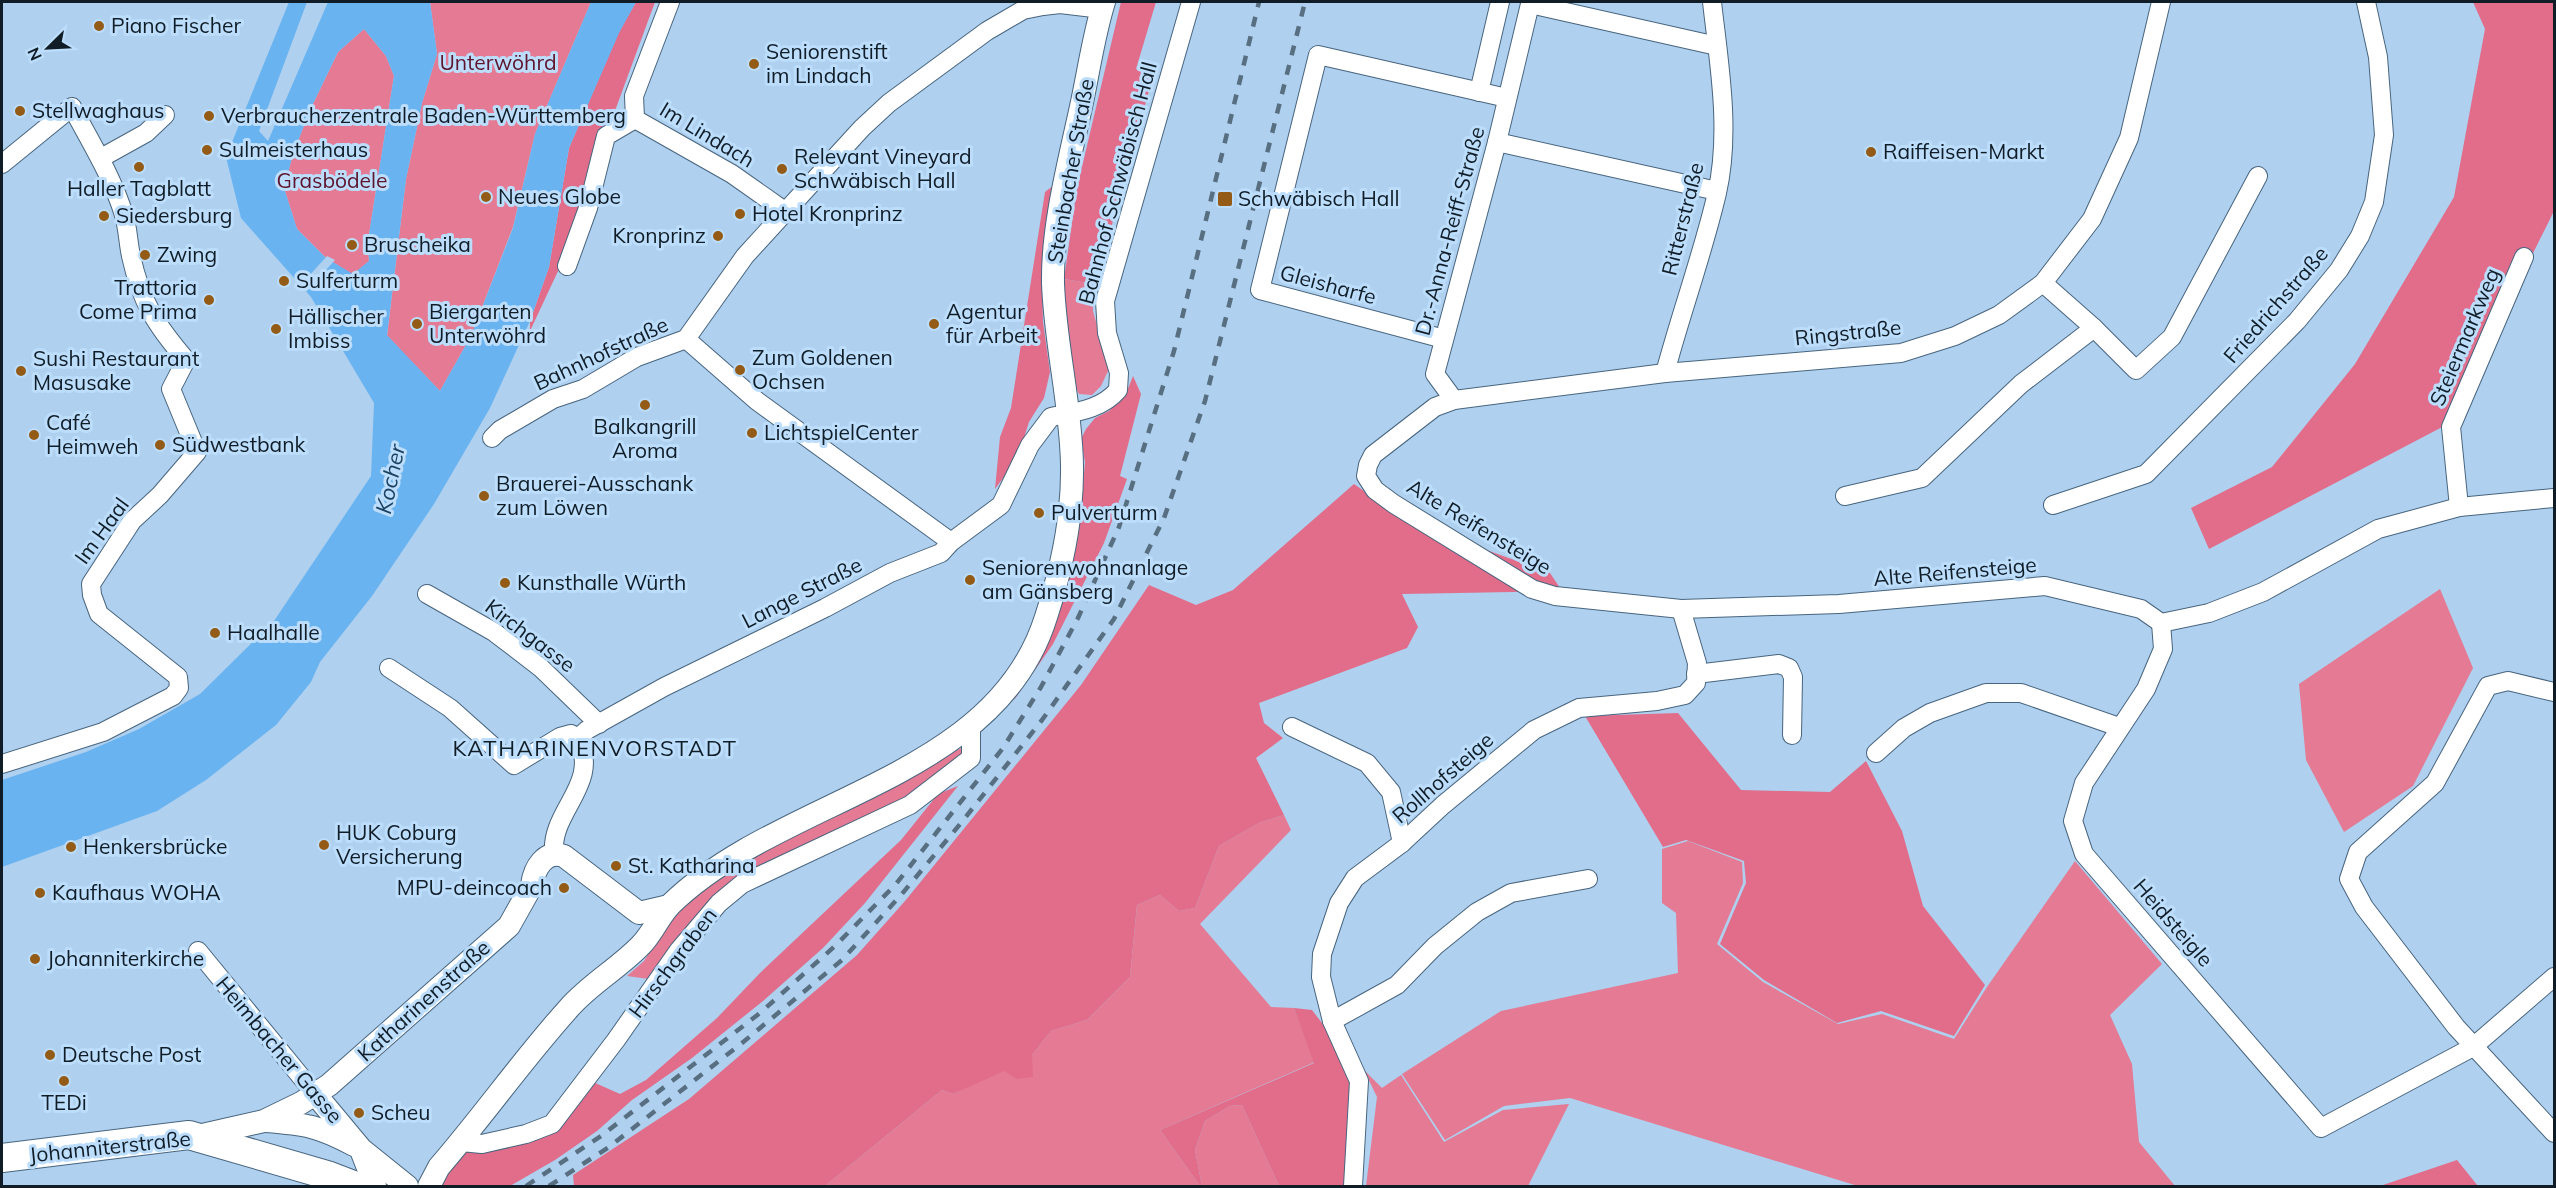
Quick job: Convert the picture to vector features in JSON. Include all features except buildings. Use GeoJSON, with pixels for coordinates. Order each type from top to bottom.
{"type":"FeatureCollection","features":[{"type":"Feature","properties":{"kind":"main road","name":"Johanniterstraße"},"geometry":{"type":"LineString","coordinates":[[2,1158],[189,1135],[346,1185]]}},
{"type":"Feature","properties":{"kind":"street","name":"Im Lindach"},"geometry":{"type":"LineString","coordinates":[[635,119],[634,96],[670,2]]}},
{"type":"Feature","properties":{"kind":"street","name":"Bahnhof Schwäbisch Hall"},"geometry":{"type":"LineString","coordinates":[[1067,413],[1098,405],[1118,390],[1119,373],[1107,333],[1105,300],[1191,2]]}},
{"type":"Feature","properties":{"kind":"street"},"geometry":{"type":"LineString","coordinates":[[1500,2],[1479,92],[1507,98]]}},
{"type":"Feature","properties":{"kind":"street","name":"Ritterstraße"},"geometry":{"type":"LineString","coordinates":[[1665,373],[1717,191],[1723,136],[1712,2]]}},
{"type":"Feature","properties":{"kind":"street","name":"Ringstraße"},"geometry":{"type":"LineString","coordinates":[[1366,476],[1373,455],[1435,407],[1454,400],[1665,373],[1901,353],[1955,336],[1999,315],[2043,283],[2092,219],[2129,138],[2161,2]]}},
{"type":"Feature","properties":{"kind":"street","name":"Friedrichstraße"},"geometry":{"type":"LineString","coordinates":[[2053,505],[2146,474],[2297,321],[2339,270],[2361,236],[2374,202],[2384,135],[2378,57],[2367,2]]}},
{"type":"Feature","properties":{"kind":"street","name":"Bahnhofstraße"},"geometry":{"type":"LineString","coordinates":[[492,438],[500,430],[553,399],[583,389],[637,357],[686,339],[745,256],[862,128],[889,103],[987,31],[1023,10],[1060,4],[1103,5]]}},
{"type":"Feature","properties":{"kind":"street","name":"Dr.-Anna-Reiff-Straße"},"geometry":{"type":"LineString","coordinates":[[1454,400],[1435,374],[1497,142],[1530,4],[1717,46]]}},
{"type":"Feature","properties":{"kind":"street","name":"Steinbacher Straße"},"geometry":{"type":"LineString","coordinates":[[1067,413],[1053,281],[1067,169],[1103,5]]}},
{"type":"Feature","properties":{"kind":"street","name":"Gleisharfe"},"geometry":{"type":"LineString","coordinates":[[1444,339],[1260,290],[1318,55],[1479,92]]}},
{"type":"Feature","properties":{"kind":"street"},"geometry":{"type":"LineString","coordinates":[[2,164],[72,107],[100,158],[146,132],[165,115]]}},
{"type":"Feature","properties":{"kind":"street","name":"Im Lindach"},"geometry":{"type":"LineString","coordinates":[[635,119],[732,174],[786,212]]}},
{"type":"Feature","properties":{"kind":"street","name":"Im Lindach"},"geometry":{"type":"LineString","coordinates":[[567,266],[588,208],[606,136],[635,119]]}},
{"type":"Feature","properties":{"kind":"street"},"geometry":{"type":"LineString","coordinates":[[1497,142],[1717,191]]}},
{"type":"Feature","properties":{"kind":"street","name":"Im Haal"},"geometry":{"type":"LineString","coordinates":[[2,764],[103,732],[173,696],[180,683],[174,672],[136,646],[99,614],[92,595],[91,584],[132,521],[160,495],[197,452],[171,389],[186,360],[159,329],[144,300],[130,253],[130,236],[124,215],[100,158]]}},
{"type":"Feature","properties":{"kind":"street"},"geometry":{"type":"LineString","coordinates":[[2043,283],[2094,328],[2136,370],[2172,337],[2258,176]]}},
{"type":"Feature","properties":{"kind":"street","name":"Steiermarkweg"},"geometry":{"type":"LineString","coordinates":[[2459,507],[2451,428],[2524,257]]}},
{"type":"Feature","properties":{"kind":"street"},"geometry":{"type":"LineString","coordinates":[[1845,496],[1922,478],[2021,384],[2094,328]]}},
{"type":"Feature","properties":{"kind":"street"},"geometry":{"type":"LineString","coordinates":[[686,339],[757,401],[951,542]]}},
{"type":"Feature","properties":{"kind":"street","name":"Lange Straße"},"geometry":{"type":"LineString","coordinates":[[389,668],[450,708],[514,765],[560,737],[572,734],[578,738],[664,687],[825,608],[890,573],[941,553],[951,542],[1001,505],[1030,445],[1051,417],[1067,413]]}},
{"type":"Feature","properties":{"kind":"street","name":"Hirschgraben"},"geometry":{"type":"LineString","coordinates":[[429,1186],[440,1167],[571,1005],[643,943],[669,906],[711,871],[762,839],[935,753],[971,723],[1018,677],[1033,651],[1046,619],[1064,551],[1071,503],[1072,464],[1067,413]]}},
{"type":"Feature","properties":{"kind":"street","name":"Alte Reifensteige"},"geometry":{"type":"LineString","coordinates":[[1366,476],[1375,490],[1532,590],[1555,596],[1681,609],[1839,604],[2045,586],[2141,609],[2161,622]]}},
{"type":"Feature","properties":{"kind":"street"},"geometry":{"type":"LineString","coordinates":[[2161,622],[2209,613],[2263,592],[2378,529],[2459,507],[2554,498]]}},
{"type":"Feature","properties":{"kind":"street","name":"Kirchgasse"},"geometry":{"type":"LineString","coordinates":[[427,594],[502,637],[541,668],[599,724]]}},
{"type":"Feature","properties":{"kind":"street"},"geometry":{"type":"LineString","coordinates":[[1681,609],[1697,663],[1696,674],[1779,664],[1789,668],[1793,677],[1792,735]]}},
{"type":"Feature","properties":{"kind":"street","name":"Heidsteigle"},"geometry":{"type":"LineString","coordinates":[[2161,622],[2163,649],[2146,689],[2084,783],[2073,821],[2084,854],[2321,1128],[2473,1047]]}},
{"type":"Feature","properties":{"kind":"street","name":"Rollhofsteige"},"geometry":{"type":"LineString","coordinates":[[1353,1186],[1359,1081],[1332,1021],[1321,977],[1322,954],[1339,903],[1355,878],[1402,843],[1443,805],[1534,730],[1579,708],[1657,701],[1685,695],[1696,683],[1696,674]]}},
{"type":"Feature","properties":{"kind":"street"},"geometry":{"type":"LineString","coordinates":[[2554,692],[2508,681],[2488,686],[2435,783],[2358,852],[2349,879],[2364,907],[2385,936],[2473,1047],[2554,1133]]}},
{"type":"Feature","properties":{"kind":"street"},"geometry":{"type":"LineString","coordinates":[[1876,753],[1904,728],[1930,713],[1986,693],[2021,693],[2119,727]]}},
{"type":"Feature","properties":{"kind":"street","name":"Hirschgraben"},"geometry":{"type":"LineString","coordinates":[[461,1142],[482,1144],[526,1134],[552,1124],[610,1049],[679,950],[719,903],[751,880],[910,805],[971,758],[971,723]]}},
{"type":"Feature","properties":{"kind":"street"},"geometry":{"type":"LineString","coordinates":[[1292,727],[1367,763],[1391,792],[1402,843]]}},
{"type":"Feature","properties":{"kind":"street"},"geometry":{"type":"LineString","coordinates":[[578,738],[586,759],[579,786],[562,816],[553,847],[554,854],[564,856],[639,913],[669,906]]}},
{"type":"Feature","properties":{"kind":"street","name":"Katharinenstraße"},"geometry":{"type":"LineString","coordinates":[[198,1136],[264,1121],[316,1095],[509,926],[532,885],[542,861],[554,854]]}},
{"type":"Feature","properties":{"kind":"street"},"geometry":{"type":"LineString","coordinates":[[1332,1021],[1397,986],[1435,946],[1477,912],[1511,893],[1588,879]]}},
{"type":"Feature","properties":{"kind":"street","name":"Hirschgraben"},"geometry":{"type":"LineString","coordinates":[[639,913],[643,943]]}},
{"type":"Feature","properties":{"kind":"street","name":"Heimbacher Gasse"},"geometry":{"type":"LineString","coordinates":[[198,951],[361,1149],[408,1186]]}},
{"type":"Feature","properties":{"kind":"street"},"geometry":{"type":"LineString","coordinates":[[2473,1047],[2554,977]]}},
{"type":"Feature","properties":{"kind":"street","name":"Katharinenstraße"},"geometry":{"type":"LineString","coordinates":[[264,1121],[307,1124],[334,1134],[361,1149]]}},
{"type":"Feature","properties":{"kind":"street","name":"Heimbacher Gasse"},"geometry":{"type":"LineString","coordinates":[[361,1149],[375,1186]]}},
{"type":"Feature","properties":{"kind":"green space","name":"Unterwöhrd"},"geometry":{"type":"Polygon","coordinates":[[[430,2],[591,2],[535,134],[513,227],[471,336],[440,391],[387,336],[406,179],[422,103],[437,54],[430,2]]]}},
{"type":"Feature","properties":{"kind":"green space","name":"Grasbödele"},"geometry":{"type":"Polygon","coordinates":[[[364,29],[386,56],[394,76],[368,241],[369,261],[353,275],[326,258],[297,229],[284,188],[293,154],[310,110],[338,52],[364,29]]]}},
{"type":"Feature","properties":{"kind":"green space"},"geometry":{"type":"Polygon","coordinates":[[[1064,279],[1093,284],[1093,311],[1109,369],[1101,386],[1092,395],[1079,394],[1069,368],[1065,338],[1064,279]]]}},
{"type":"Feature","properties":{"kind":"green space"},"geometry":{"type":"Polygon","coordinates":[[[2440,589],[2473,668],[2413,786],[2344,832],[2306,760],[2299,684],[2440,589]]]}},
{"type":"Feature","properties":{"kind":"green space"},"geometry":{"type":"Polygon","coordinates":[[[967,745],[968,755],[870,821],[758,868],[649,979],[627,976],[644,961],[680,905],[703,884],[967,745]]]}},
{"type":"Feature","properties":{"kind":"green space"},"geometry":{"type":"Polygon","coordinates":[[[1284,815],[1291,830],[1200,924],[1271,1007],[1294,1008],[1315,1062],[1160,1130],[1200,1186],[825,1186],[942,1090],[953,1094],[1032,1055],[1051,1031],[1087,1020],[1130,977],[1137,905],[1160,895],[1179,911],[1195,908],[1219,846],[1259,823],[1284,815]]]}},
{"type":"Feature","properties":{"kind":"green space"},"geometry":{"type":"Polygon","coordinates":[[[1688,841],[1742,862],[1743,883],[1717,944],[1763,982],[1838,1024],[1882,1014],[1954,1039],[1987,987],[2075,861],[2162,964],[2110,1015],[2132,1064],[2139,1142],[2175,1186],[1858,1186],[1570,1098],[1504,1106],[1445,1140],[1402,1074],[1501,1011],[1678,973],[1676,913],[1662,903],[1662,849],[1688,841]]]}},
{"type":"Feature","properties":{"kind":"green space"},"geometry":{"type":"Polygon","coordinates":[[[1364,1070],[1382,1088],[1401,1075],[1444,1142],[1503,1110],[1569,1104],[1528,1186],[1366,1186],[1377,1097],[1364,1070]]]}},
{"type":"Feature","properties":{"kind":"green space"},"geometry":{"type":"Polygon","coordinates":[[[1242,1105],[1279,1186],[1202,1186],[1195,1150],[1205,1121],[1230,1106],[1242,1105]]]}},
{"type":"Feature","properties":{"kind":"shaded area"},"geometry":{"type":"Polygon","coordinates":[[[636,2],[655,2],[616,108],[598,145],[559,269],[530,331],[530,321],[549,267],[569,148],[619,32],[636,2]]]}},
{"type":"Feature","properties":{"kind":"shaded area"},"geometry":{"type":"Polygon","coordinates":[[[1121,2],[1156,2],[1136,69],[1153,76],[1105,250],[1093,284],[1064,279],[1077,188],[1121,2]]]}},
{"type":"Feature","properties":{"kind":"shaded area"},"geometry":{"type":"Polygon","coordinates":[[[2473,2],[2554,2],[2554,211],[2448,424],[2209,549],[2191,508],[2272,467],[2355,364],[2454,197],[2485,29],[2473,2]]]}},
{"type":"Feature","properties":{"kind":"shaded area"},"geometry":{"type":"Polygon","coordinates":[[[1058,182],[1042,283],[1043,322],[1050,372],[1044,398],[1029,422],[1017,459],[995,489],[1000,437],[1011,408],[1045,192],[1058,182]]]}},
{"type":"Feature","properties":{"kind":"shaded area"},"geometry":{"type":"Polygon","coordinates":[[[1133,376],[1141,394],[1120,476],[1127,479],[1104,543],[1053,644],[1014,700],[1082,499],[1085,462],[1081,439],[1095,418],[1109,411],[1126,394],[1133,376]]]}},
{"type":"Feature","properties":{"kind":"shaded area"},"geometry":{"type":"Polygon","coordinates":[[[1354,484],[1424,533],[1460,552],[1481,548],[1550,573],[1562,591],[1402,594],[1418,627],[1407,648],[1259,703],[1264,723],[1283,738],[1256,758],[1284,815],[1259,823],[1219,846],[1195,908],[1179,911],[1160,895],[1137,905],[1130,977],[1087,1020],[1051,1031],[1032,1055],[1033,1077],[1017,1079],[1004,1071],[953,1094],[942,1090],[825,1186],[574,1186],[573,1175],[689,1099],[857,955],[905,901],[1081,685],[1149,585],[1196,605],[1233,590],[1354,484]]]}},
{"type":"Feature","properties":{"kind":"shaded area"},"geometry":{"type":"Polygon","coordinates":[[[1678,713],[1741,790],[1830,792],[1866,761],[1902,831],[1923,906],[1985,985],[1954,1036],[1881,1011],[1837,1023],[1764,980],[1720,944],[1746,883],[1744,861],[1686,840],[1663,847],[1585,716],[1678,713]]]}},
{"type":"Feature","properties":{"kind":"shaded area"},"geometry":{"type":"Polygon","coordinates":[[[958,786],[865,903],[823,948],[763,1001],[692,1058],[632,1100],[597,1131],[555,1160],[510,1186],[443,1186],[441,1181],[461,1149],[533,1136],[593,1082],[620,1094],[646,1080],[717,1018],[760,973],[901,840],[938,794],[958,786]]]}},
{"type":"Feature","properties":{"kind":"shaded area"},"geometry":{"type":"Polygon","coordinates":[[[1294,1008],[1312,1010],[1332,1036],[1350,1075],[1356,1099],[1344,1186],[1279,1186],[1242,1105],[1230,1106],[1205,1121],[1195,1150],[1202,1186],[1200,1186],[1160,1130],[1314,1063],[1294,1008]]]}},
{"type":"Feature","properties":{"kind":"shaded area"},"geometry":{"type":"Polygon","coordinates":[[[2457,1160],[2478,1186],[2380,1186],[2457,1160]]]}},
{"type":"Feature","properties":{"kind":"water","name":"Kocher"},"geometry":{"type":"Polygon","coordinates":[[[289,2],[307,2],[259,131],[268,141],[328,2],[430,2],[437,54],[422,103],[406,179],[387,335],[440,391],[471,336],[513,228],[535,134],[591,2],[636,2],[619,33],[569,148],[549,267],[530,321],[490,408],[434,504],[372,596],[320,662],[311,682],[276,725],[206,780],[157,811],[2,867],[2,780],[86,752],[139,729],[200,694],[274,621],[371,476],[374,403],[311,297],[241,218],[226,157],[289,2]],[[364,29],[338,52],[310,110],[293,154],[284,188],[297,229],[326,258],[353,274],[369,261],[368,241],[394,76],[386,56],[364,29]]]}},
{"type":"Feature","properties":{"kind":"pier"},"geometry":{"type":"Polygon","coordinates":[[[542,110],[588,112],[584,122],[538,120],[542,110]]]}},
{"type":"Feature","properties":{"kind":"pier"},"geometry":{"type":"Polygon","coordinates":[[[327,256],[335,260],[305,293],[299,287],[327,256]]]}},
{"type":"Feature","properties":{"kind":"railway"},"geometry":{"type":"LineString","coordinates":[[526,1186],[601,1136],[760,1013],[835,946],[896,884],[1003,748],[1041,687],[1078,618],[1119,527],[1174,351],[1259,2]]}},
{"type":"Feature","properties":{"kind":"railway"},"geometry":{"type":"LineString","coordinates":[[549,1186],[609,1147],[742,1043],[842,960],[901,895],[961,823],[1042,720],[1114,619],[1164,518],[1205,401],[1305,2]]}},
{"type":"Feature","properties":{"kind":"place","name":"Piano Fischer"},"geometry":{"type":"Point","coordinates":[99,26]}},
{"type":"Feature","properties":{"kind":"place","name":"Seniorenstift im Lindach"},"geometry":{"type":"Point","coordinates":[754,64]}},
{"type":"Feature","properties":{"kind":"place","name":"Stellwaghaus"},"geometry":{"type":"Point","coordinates":[20,111]}},
{"type":"Feature","properties":{"kind":"place","name":"Verbraucherzentrale Baden-Württemberg"},"geometry":{"type":"Point","coordinates":[209,116]}},
{"type":"Feature","properties":{"kind":"place","name":"Sulmeisterhaus"},"geometry":{"type":"Point","coordinates":[207,150]}},
{"type":"Feature","properties":{"kind":"place","name":"Raiffeisen-Markt"},"geometry":{"type":"Point","coordinates":[1871,152]}},
{"type":"Feature","properties":{"kind":"place","name":"Haller Tagblatt"},"geometry":{"type":"Point","coordinates":[139,167]}},
{"type":"Feature","properties":{"kind":"place","name":"Relevant Vineyard Schwäbisch Hall"},"geometry":{"type":"Point","coordinates":[782,169]}},
{"type":"Feature","properties":{"kind":"place","name":"Neues Globe"},"geometry":{"type":"Point","coordinates":[486,197]}},
{"type":"Feature","properties":{"kind":"place","name":"Schwäbisch Hall"},"geometry":{"type":"Point","coordinates":[1225,199]}},
{"type":"Feature","properties":{"kind":"place","name":"Hotel Kronprinz"},"geometry":{"type":"Point","coordinates":[740,214]}},
{"type":"Feature","properties":{"kind":"place","name":"Siedersburg"},"geometry":{"type":"Point","coordinates":[104,216]}},
{"type":"Feature","properties":{"kind":"place","name":"Kronprinz"},"geometry":{"type":"Point","coordinates":[718,236]}},
{"type":"Feature","properties":{"kind":"place","name":"Bruscheika"},"geometry":{"type":"Point","coordinates":[352,245]}},
{"type":"Feature","properties":{"kind":"place","name":"Zwing"},"geometry":{"type":"Point","coordinates":[145,255]}},
{"type":"Feature","properties":{"kind":"place","name":"Sulferturm"},"geometry":{"type":"Point","coordinates":[284,281]}},
{"type":"Feature","properties":{"kind":"place","name":"Trattoria Come Prima"},"geometry":{"type":"Point","coordinates":[209,300]}},
{"type":"Feature","properties":{"kind":"place","name":"Biergarten Unterwöhrd"},"geometry":{"type":"Point","coordinates":[417,324]}},
{"type":"Feature","properties":{"kind":"place","name":"Agentur für Arbeit"},"geometry":{"type":"Point","coordinates":[934,324]}},
{"type":"Feature","properties":{"kind":"place","name":"Hällischer Imbiss"},"geometry":{"type":"Point","coordinates":[276,329]}},
{"type":"Feature","properties":{"kind":"place","name":"Zum Goldenen Ochsen"},"geometry":{"type":"Point","coordinates":[740,370]}},
{"type":"Feature","properties":{"kind":"place","name":"Sushi Restaurant Masusake"},"geometry":{"type":"Point","coordinates":[21,371]}},
{"type":"Feature","properties":{"kind":"place","name":"Balkangrill Aroma"},"geometry":{"type":"Point","coordinates":[645,405]}},
{"type":"Feature","properties":{"kind":"place","name":"LichtspielCenter"},"geometry":{"type":"Point","coordinates":[752,433]}},
{"type":"Feature","properties":{"kind":"place","name":"Café Heimweh"},"geometry":{"type":"Point","coordinates":[34,435]}},
{"type":"Feature","properties":{"kind":"place","name":"Südwestbank"},"geometry":{"type":"Point","coordinates":[160,445]}},
{"type":"Feature","properties":{"kind":"place","name":"Brauerei-Ausschank zum Löwen"},"geometry":{"type":"Point","coordinates":[484,496]}},
{"type":"Feature","properties":{"kind":"place","name":"Pulverturm"},"geometry":{"type":"Point","coordinates":[1039,513]}},
{"type":"Feature","properties":{"kind":"place","name":"Seniorenwohnanlage am Gänsberg"},"geometry":{"type":"Point","coordinates":[970,580]}},
{"type":"Feature","properties":{"kind":"place","name":"Kunsthalle Würth"},"geometry":{"type":"Point","coordinates":[505,583]}},
{"type":"Feature","properties":{"kind":"place","name":"Haalhalle"},"geometry":{"type":"Point","coordinates":[215,633]}},
{"type":"Feature","properties":{"kind":"place","name":"HUK Coburg Versicherung"},"geometry":{"type":"Point","coordinates":[324,845]}},
{"type":"Feature","properties":{"kind":"place","name":"Henkersbrücke"},"geometry":{"type":"Point","coordinates":[71,847]}},
{"type":"Feature","properties":{"kind":"place","name":"St. Katharina"},"geometry":{"type":"Point","coordinates":[616,866]}},
{"type":"Feature","properties":{"kind":"place","name":"MPU-deincoach"},"geometry":{"type":"Point","coordinates":[564,888]}},
{"type":"Feature","properties":{"kind":"place","name":"Kaufhaus WOHA"},"geometry":{"type":"Point","coordinates":[40,893]}},
{"type":"Feature","properties":{"kind":"place","name":"Johanniterkirche"},"geometry":{"type":"Point","coordinates":[35,959]}},
{"type":"Feature","properties":{"kind":"place","name":"Deutsche Post"},"geometry":{"type":"Point","coordinates":[50,1055]}},
{"type":"Feature","properties":{"kind":"place","name":"TEDi"},"geometry":{"type":"Point","coordinates":[64,1081]}},
{"type":"Feature","properties":{"kind":"place","name":"Scheu"},"geometry":{"type":"Point","coordinates":[359,1113]}},
{"type":"Feature","properties":{"kind":"district","name":"KATHARINENVORSTADT"},"geometry":{"type":"Point","coordinates":[595,748]}}]}
